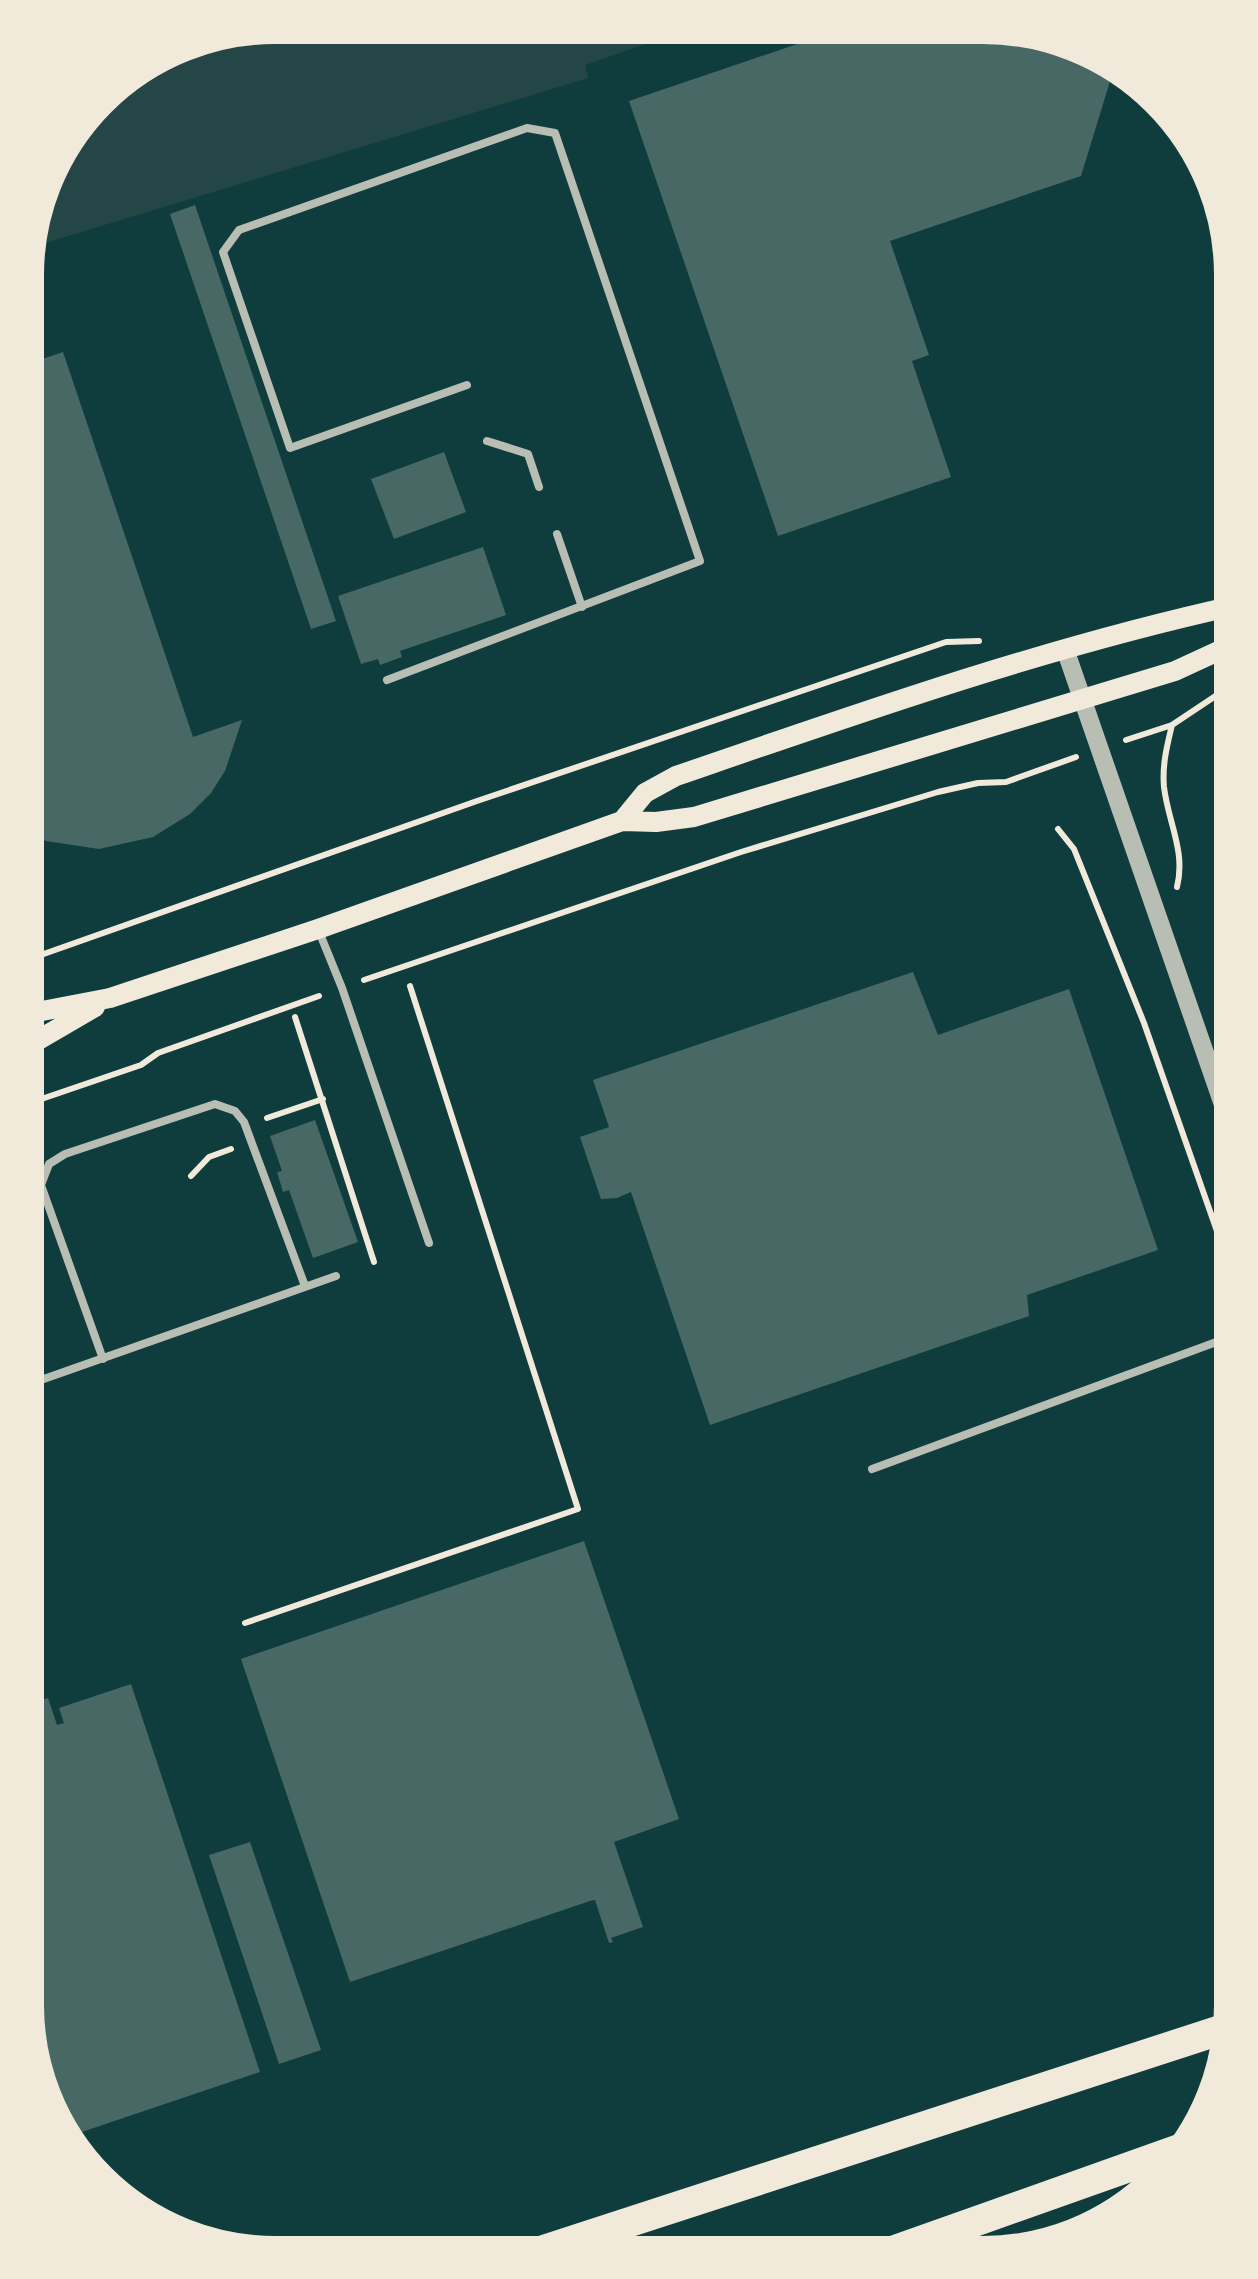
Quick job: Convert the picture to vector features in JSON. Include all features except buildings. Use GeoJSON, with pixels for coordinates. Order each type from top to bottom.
{"type":"FeatureCollection","features":[{"type":"Feature","properties":{"kind":"highway"},"geometry":{"type":"LineString","coordinates":[[563,2242],[1219,2031]]}},
{"type":"Feature","properties":{"kind":"highway"},"geometry":{"type":"LineString","coordinates":[[918,2242],[1168,2153]]}},
{"type":"Feature","properties":{"kind":"highway"},"geometry":{"type":"LineString","coordinates":[[558,2242],[577,2237]]}},
{"type":"Feature","properties":{"kind":"main road"},"geometry":{"type":"LineString","coordinates":[[622,820],[644,793],[676,776],[965,677],[1220,608]]}},
{"type":"Feature","properties":{"kind":"main road"},"geometry":{"type":"LineString","coordinates":[[38,1012],[110,998],[318,930],[622,820],[656,822],[694,817],[1175,671],[1220,650]]}},
{"type":"Feature","properties":{"kind":"main road"},"geometry":{"type":"LineString","coordinates":[[38,1040],[110,998]]}},
{"type":"Feature","properties":{"kind":"street"},"geometry":{"type":"LineString","coordinates":[[1064,649],[1220,1095]]}},
{"type":"Feature","properties":{"kind":"lane"},"geometry":{"type":"LineString","coordinates":[[387,680],[700,561],[555,133],[528,128],[239,230],[223,252],[290,448],[467,385]]}},
{"type":"Feature","properties":{"kind":"lane"},"geometry":{"type":"LineString","coordinates":[[487,441],[528,454],[540,487]]}},
{"type":"Feature","properties":{"kind":"lane"},"geometry":{"type":"LineString","coordinates":[[556,534],[582,607]]}},
{"type":"Feature","properties":{"kind":"lane"},"geometry":{"type":"LineString","coordinates":[[318,930],[342,988],[428,1243]]}},
{"type":"Feature","properties":{"kind":"lane"},"geometry":{"type":"LineString","coordinates":[[103,1358],[41,1185],[48,1164],[65,1154],[215,1104],[235,1111],[244,1122],[305,1286]]}},
{"type":"Feature","properties":{"kind":"lane"},"geometry":{"type":"LineString","coordinates":[[38,1381],[336,1276]]}},
{"type":"Feature","properties":{"kind":"lane"},"geometry":{"type":"LineString","coordinates":[[872,1470],[1220,1341]]}},
{"type":"Feature","properties":{"kind":"path"},"geometry":{"type":"LineString","coordinates":[[38,956],[477,801],[946,642],[981,641]]}},
{"type":"Feature","properties":{"kind":"path"},"geometry":{"type":"LineString","coordinates":[[1166,937],[1181,860],[1164,790],[1163,766],[1172,725],[1220,693]]}},
{"type":"Feature","properties":{"kind":"path"},"geometry":{"type":"LineString","coordinates":[[38,1100],[342,988],[741,852],[938,792],[978,782],[1006,782]]}},
{"type":"Feature","properties":{"kind":"path"},"geometry":{"type":"LineString","coordinates":[[1058,829],[1074,849],[1144,1023],[1220,1240]]}},
{"type":"Feature","properties":{"kind":"path"},"geometry":{"type":"LineString","coordinates":[[245,1623],[578,1510],[410,986]]}},
{"type":"Feature","properties":{"kind":"path"},"geometry":{"type":"LineString","coordinates":[[295,1017],[374,1262]]}},
{"type":"Feature","properties":{"kind":"shaded area"},"geometry":{"type":"Polygon","coordinates":[[[274,38],[663,38],[585,65],[588,78],[40,245],[46,213],[62,169],[86,130],[118,96],[143,77],[213,46],[274,38]]]}}]}
